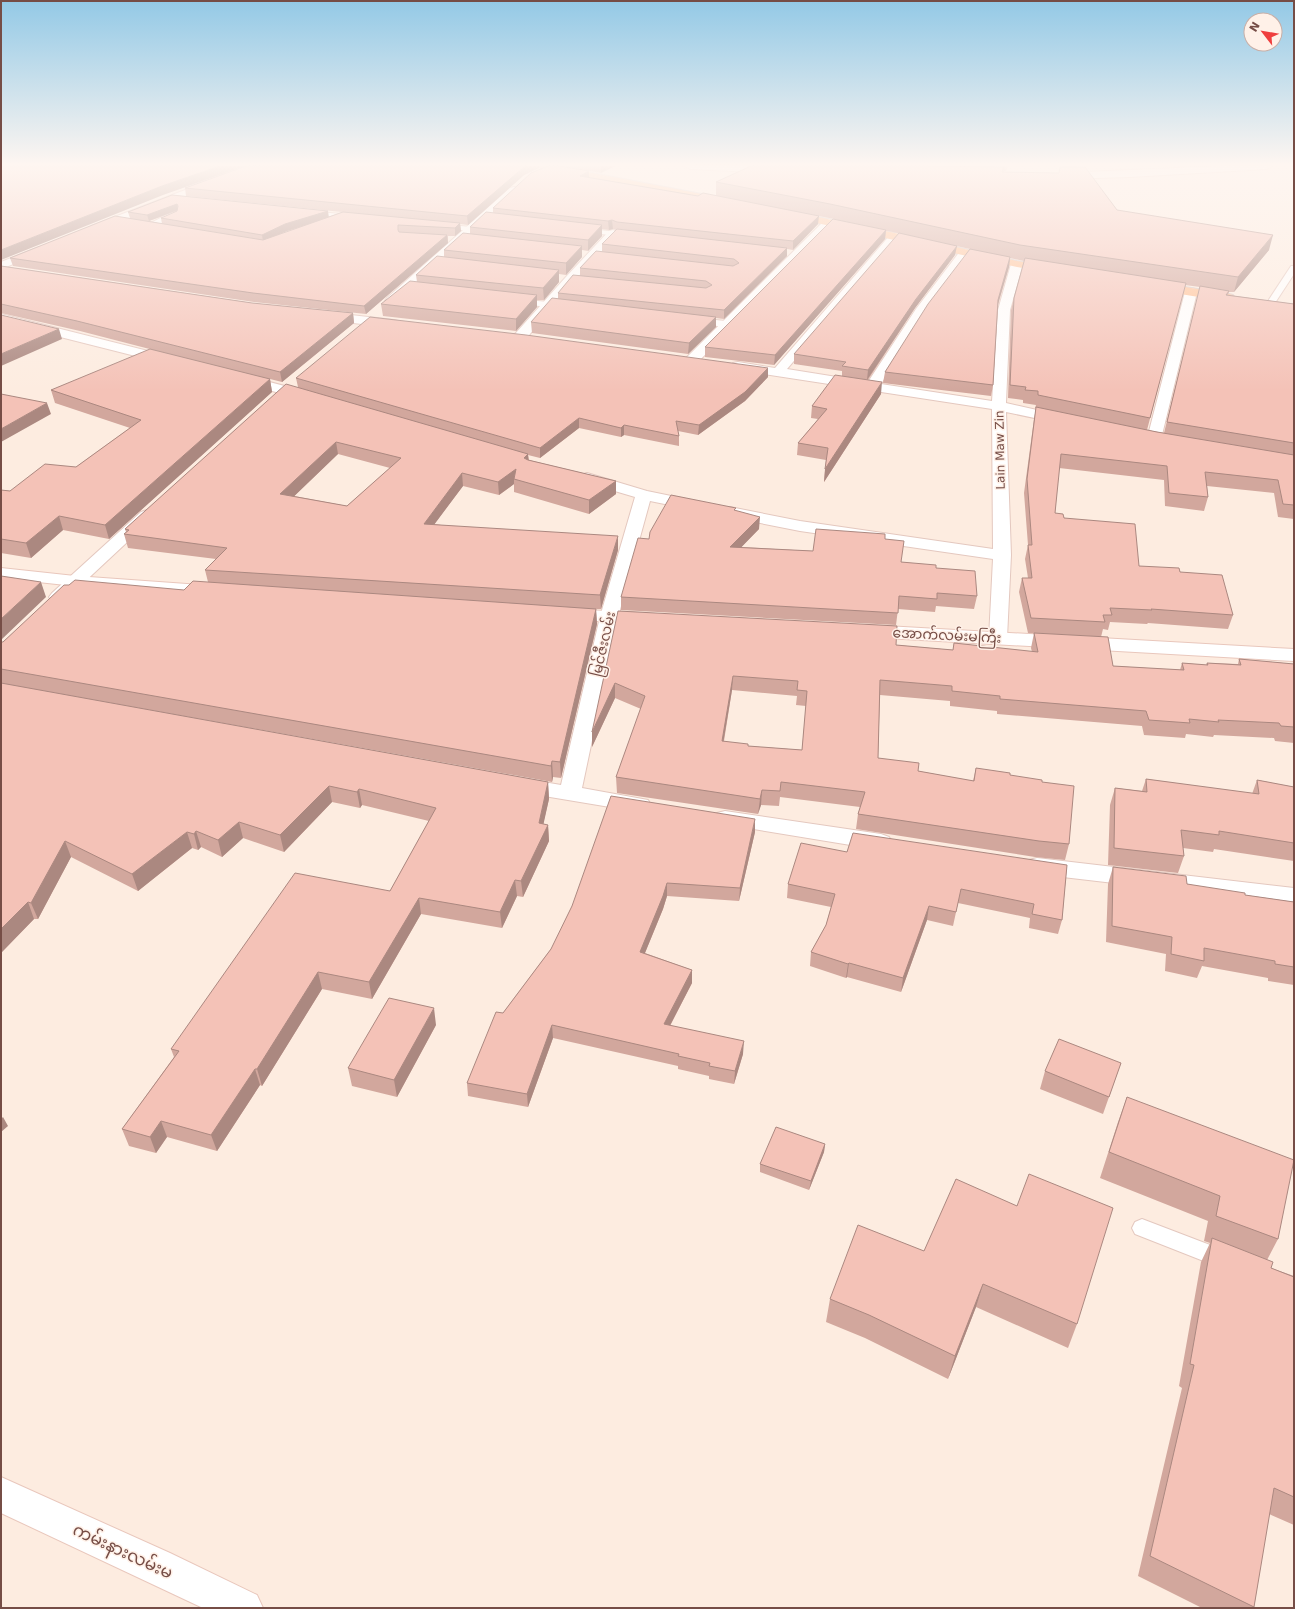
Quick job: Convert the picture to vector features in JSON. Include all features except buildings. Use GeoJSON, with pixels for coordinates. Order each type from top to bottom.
{"type":"FeatureCollection","features":[{"type":"Feature","properties":{"kind":"main road"},"geometry":{"type":"LineString","coordinates":[[918,241],[1017,264],[1062,271]]}},
{"type":"Feature","properties":{"kind":"main road"},"geometry":{"type":"LineString","coordinates":[[1146,285],[1242,300]]}},
{"type":"Feature","properties":{"kind":"main road"},"geometry":{"type":"LineString","coordinates":[[1256,302],[1274,305]]}},
{"type":"Feature","properties":{"kind":"street"},"geometry":{"type":"LineString","coordinates":[[356,331],[367,321],[410,290],[438,264],[459,241]]}},
{"type":"Feature","properties":{"kind":"street"},"geometry":{"type":"LineString","coordinates":[[520,337],[569,280],[606,241]]}},
{"type":"Feature","properties":{"kind":"street"},"geometry":{"type":"LineString","coordinates":[[692,360],[794,253],[807,241]]}},
{"type":"Feature","properties":{"kind":"street"},"geometry":{"type":"LineString","coordinates":[[778,372],[892,241]]}},
{"type":"Feature","properties":{"kind":"street"},"geometry":{"type":"LineString","coordinates":[[1,266],[51,246]]}},
{"type":"Feature","properties":{"kind":"street"},"geometry":{"type":"LineString","coordinates":[[872,387],[920,312],[965,252]]}},
{"type":"Feature","properties":{"kind":"street","name":"Lain Maw Zin"},"geometry":{"type":"LineString","coordinates":[[998,638],[1002,554],[999,406],[1004,310],[1017,264]]}},
{"type":"Feature","properties":{"kind":"street"},"geometry":{"type":"LineString","coordinates":[[1,270],[17,272]]}},
{"type":"Feature","properties":{"kind":"street"},"geometry":{"type":"LineString","coordinates":[[1154,439],[1191,292]]}},
{"type":"Feature","properties":{"kind":"street"},"geometry":{"type":"LineString","coordinates":[[315,315],[406,325]]}},
{"type":"Feature","properties":{"kind":"street"},"geometry":{"type":"LineString","coordinates":[[1,318],[185,364]]}},
{"type":"Feature","properties":{"kind":"street"},"geometry":{"type":"LineString","coordinates":[[505,336],[536,339]]}},
{"type":"Feature","properties":{"kind":"street"},"geometry":{"type":"LineString","coordinates":[[677,358],[707,362]]}},
{"type":"Feature","properties":{"kind":"street"},"geometry":{"type":"LineString","coordinates":[[728,365],[999,406],[1077,423]]}},
{"type":"Feature","properties":{"kind":"street"},"geometry":{"type":"LineString","coordinates":[[231,376],[323,400]]}},
{"type":"Feature","properties":{"kind":"street"},"geometry":{"type":"LineString","coordinates":[[273,400],[296,380]]}},
{"type":"Feature","properties":{"kind":"street"},"geometry":{"type":"LineString","coordinates":[[1138,436],[1169,442]]}},
{"type":"Feature","properties":{"kind":"street"},"geometry":{"type":"LineString","coordinates":[[575,475],[644,495],[800,526],[1002,554]]}},
{"type":"Feature","properties":{"kind":"street","name":"မြင်ဇီးလမ်း"},"geometry":{"type":"LineString","coordinates":[[570,794],[609,617],[644,495]]}},
{"type":"Feature","properties":{"kind":"street"},"geometry":{"type":"LineString","coordinates":[[46,609],[74,581],[156,507]]}},
{"type":"Feature","properties":{"kind":"street"},"geometry":{"type":"LineString","coordinates":[[1,573],[74,581],[234,592]]}},
{"type":"Feature","properties":{"kind":"street"},"geometry":{"type":"LineString","coordinates":[[553,613],[664,620]]}},
{"type":"Feature","properties":{"kind":"street","name":"အောက်လမ်းမကြီး"},"geometry":{"type":"LineString","coordinates":[[855,630],[1294,655]]}},
{"type":"Feature","properties":{"kind":"street"},"geometry":{"type":"LineString","coordinates":[[500,781],[657,808]]}},
{"type":"Feature","properties":{"kind":"street"},"geometry":{"type":"LineString","coordinates":[[704,815],[901,845]]}},
{"type":"Feature","properties":{"kind":"street"},"geometry":{"type":"LineString","coordinates":[[1019,863],[1294,896]]}},
{"type":"Feature","properties":{"kind":"street","name":"ကမ်းနားလမ်းမ"},"geometry":{"type":"LineString","coordinates":[[1,1495],[157,1566],[244,1608]]}},
{"type":"Feature","properties":{"kind":"lane"},"geometry":{"type":"LineString","coordinates":[[1274,305],[1294,268]]}},
{"type":"Feature","properties":{"kind":"lane"},"geometry":{"type":"LineString","coordinates":[[509,300],[572,307]]}},
{"type":"Feature","properties":{"kind":"lane"},"geometry":{"type":"LineString","coordinates":[[688,320],[726,324]]}},
{"type":"Feature","properties":{"kind":"lane"},"geometry":{"type":"LineString","coordinates":[[1142,1228],[1243,1267]]}}]}
